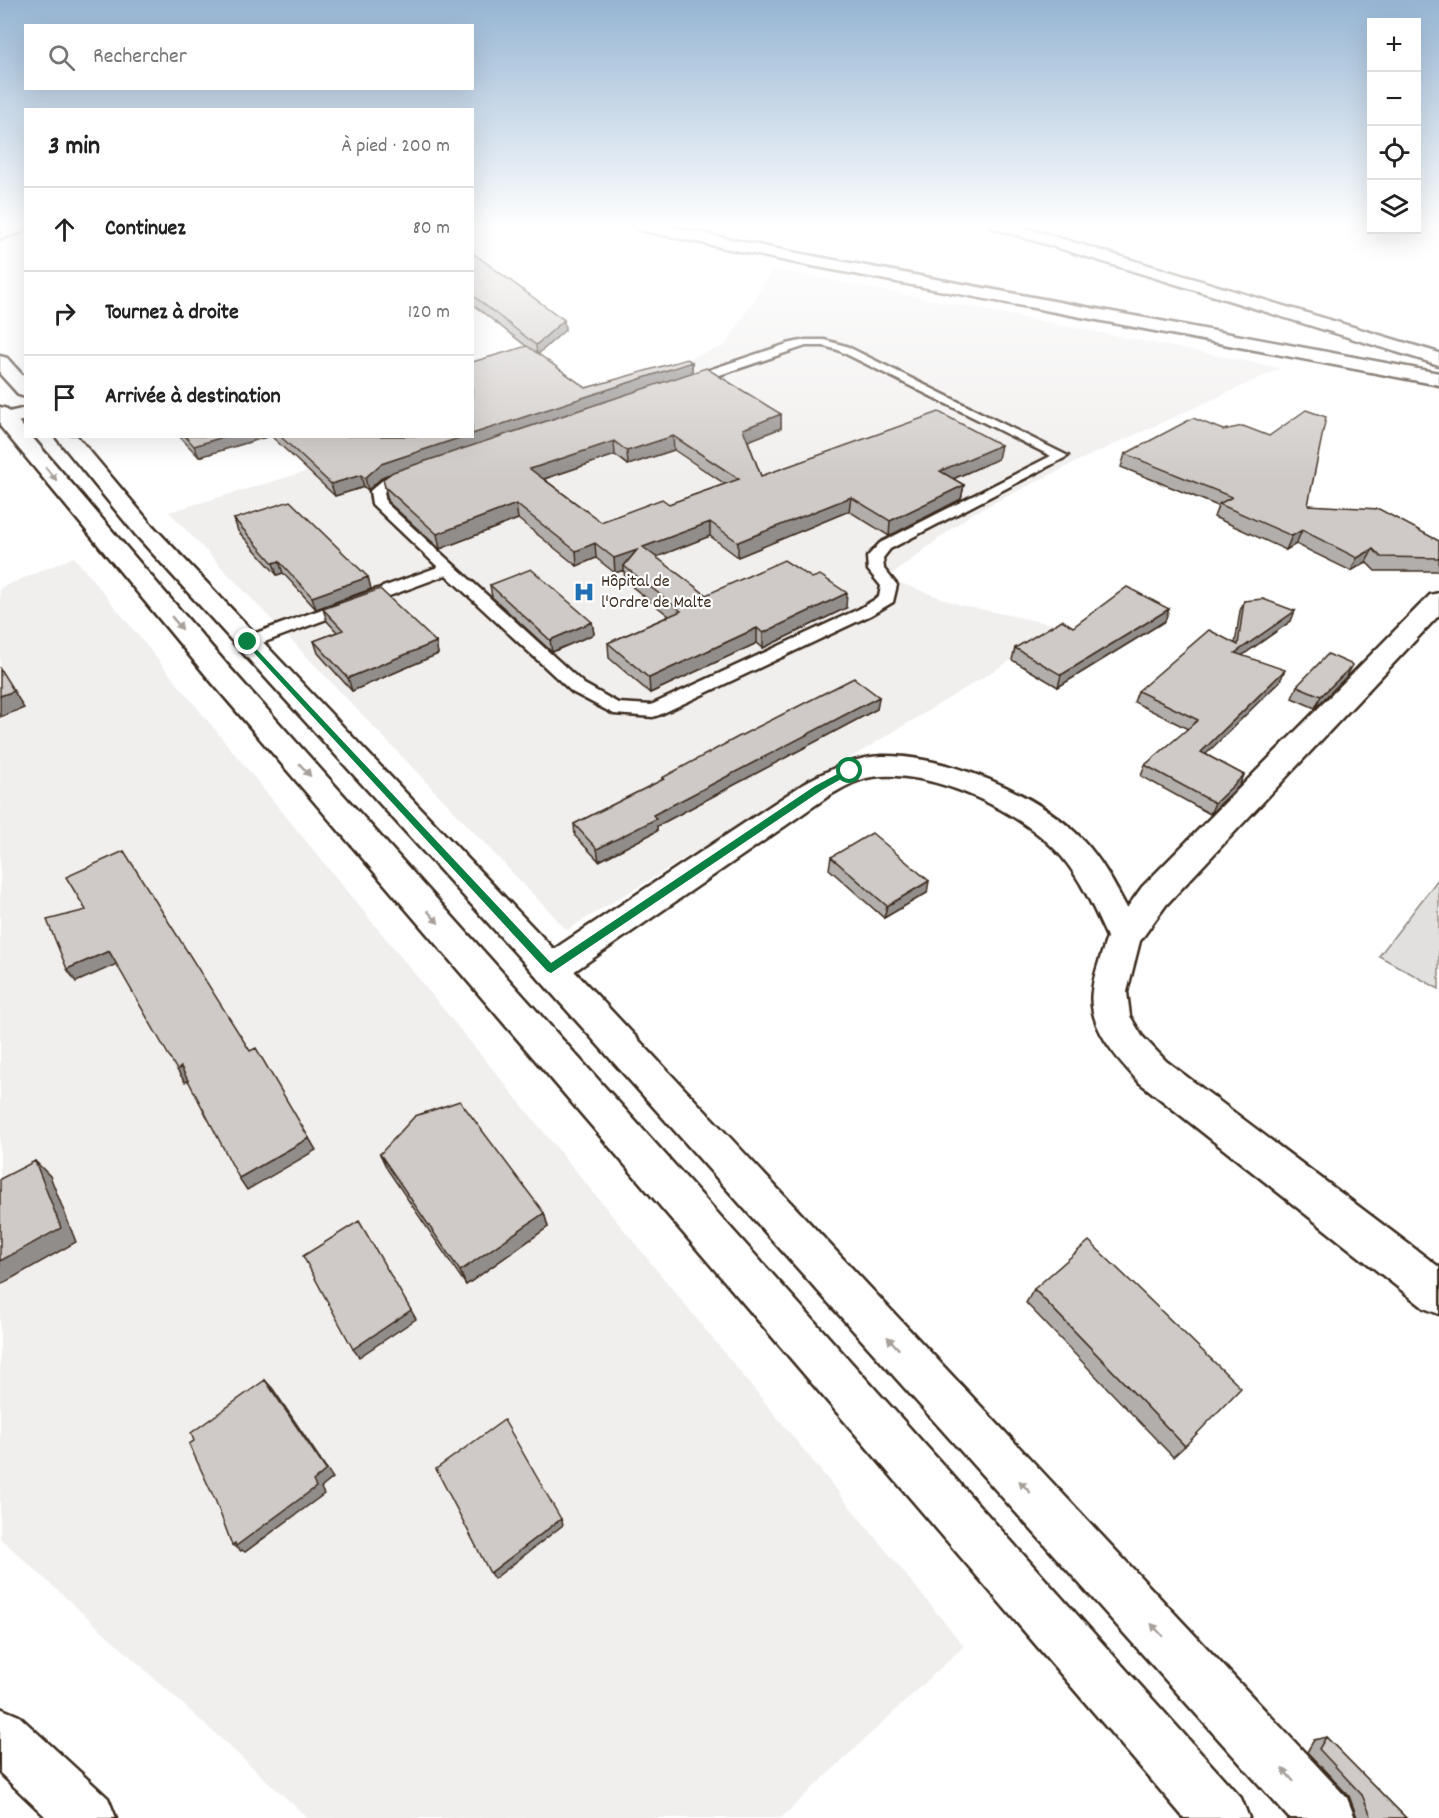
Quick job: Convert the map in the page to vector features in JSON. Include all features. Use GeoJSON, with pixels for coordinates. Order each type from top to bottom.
{"type":"FeatureCollection","features":[{"type":"Feature","properties":{"kind":"street"},"geometry":{"type":"LineString","coordinates":[[1072,310],[1439,379]]}},
{"type":"Feature","properties":{"kind":"street"},"geometry":{"type":"LineString","coordinates":[[1277,310],[1439,359]]}},
{"type":"Feature","properties":{"kind":"street"},"geometry":{"type":"LineString","coordinates":[[0,362],[14,409],[24,422]]}},
{"type":"Feature","properties":{"kind":"street"},"geometry":{"type":"LineString","coordinates":[[37,438],[219,673],[1221,1818]]}},
{"type":"Feature","properties":{"kind":"street"},"geometry":{"type":"LineString","coordinates":[[67,438],[143,529],[551,969],[1327,1818]]}},
{"type":"Feature","properties":{"kind":"street"},"geometry":{"type":"LineString","coordinates":[[1439,600],[1154,896],[1124,937],[1109,992],[1112,1018],[1130,1047],[1153,1072],[1439,1293]]}},
{"type":"Feature","properties":{"kind":"street"},"geometry":{"type":"LineString","coordinates":[[551,969],[819,788],[850,771],[884,766],[927,771],[983,788],[1035,816],[1070,845],[1099,884],[1124,937]]}},
{"type":"Feature","properties":{"kind":"street"},"geometry":{"type":"LineString","coordinates":[[0,1735],[88,1818]]}},
{"type":"Feature","properties":{"kind":"lane"},"geometry":{"type":"LineString","coordinates":[[824,343],[842,348],[1061,456],[885,546],[875,557],[876,570],[889,585],[887,599],[865,612],[653,711],[614,708],[578,688],[450,568],[379,504],[377,491],[390,481],[791,346],[824,343]]}},
{"type":"Feature","properties":{"kind":"lane"},"geometry":{"type":"LineString","coordinates":[[248,642],[450,568]]}},
{"type":"Feature","properties":{"kind":"shaded area","name":"Hôpital de l'Ordre de Malte"},"geometry":{"type":"Polygon","coordinates":[[[748,310],[983,310],[1281,368],[1082,459],[970,515],[887,578],[960,605],[1066,627],[567,930],[169,512],[369,453],[460,438],[474,438],[474,430],[725,346],[748,310]]]}},
{"type":"Feature","properties":{"kind":"shaded area"},"geometry":{"type":"Polygon","coordinates":[[[74,557],[964,1646],[781,1818],[308,1818],[0,1538],[0,588],[74,557]]]}},
{"type":"Feature","properties":{"kind":"shaded area"},"geometry":{"type":"Polygon","coordinates":[[[1439,878],[1439,989],[1379,956],[1439,878]]]}},
{"type":"Feature","properties":{"kind":"building"},"geometry":{"type":"Polygon","coordinates":[[[491,310],[550,310],[564,320],[536,345],[491,310]]]}},
{"type":"Feature","properties":{"kind":"building"},"geometry":{"type":"Polygon","coordinates":[[[527,346],[586,388],[687,359],[692,362],[474,433],[474,361],[527,346]]]}},
{"type":"Feature","properties":{"kind":"building"},"geometry":{"type":"Polygon","coordinates":[[[706,368],[781,414],[743,429],[761,476],[939,412],[1001,445],[940,471],[964,485],[890,521],[851,497],[738,542],[710,522],[643,547],[706,595],[784,560],[812,578],[820,575],[847,593],[763,633],[757,628],[649,678],[608,643],[681,611],[624,566],[637,550],[614,558],[595,543],[576,551],[516,504],[437,534],[385,487],[383,479],[393,472],[706,368]],[[673,436],[627,451],[614,441],[530,469],[601,522],[662,499],[669,504],[739,479],[673,436]]]}},
{"type":"Feature","properties":{"kind":"building"},"geometry":{"type":"Polygon","coordinates":[[[1306,410],[1326,417],[1308,505],[1379,509],[1439,541],[1439,558],[1381,557],[1373,549],[1357,558],[1302,530],[1292,536],[1219,504],[1232,497],[1125,454],[1193,418],[1223,430],[1243,426],[1269,436],[1306,410]]]}},
{"type":"Feature","properties":{"kind":"building"},"geometry":{"type":"Polygon","coordinates":[[[187,438],[220,438],[194,446],[187,438]]]}},
{"type":"Feature","properties":{"kind":"building"},"geometry":{"type":"Polygon","coordinates":[[[282,438],[459,438],[381,464],[365,478],[361,475],[331,484],[282,438]]]}},
{"type":"Feature","properties":{"kind":"building"},"geometry":{"type":"Polygon","coordinates":[[[290,501],[368,577],[312,597],[279,561],[273,563],[234,519],[290,501]]]}},
{"type":"Feature","properties":{"kind":"building"},"geometry":{"type":"Polygon","coordinates":[[[531,569],[592,622],[550,640],[490,585],[531,569]]]}},
{"type":"Feature","properties":{"kind":"building"},"geometry":{"type":"Polygon","coordinates":[[[1127,587],[1169,609],[1061,675],[1015,648],[1062,620],[1073,627],[1127,587]]]}},
{"type":"Feature","properties":{"kind":"building"},"geometry":{"type":"Polygon","coordinates":[[[380,589],[436,642],[348,678],[314,641],[343,630],[323,609],[380,589]]]}},
{"type":"Feature","properties":{"kind":"building"},"geometry":{"type":"Polygon","coordinates":[[[1263,599],[1295,611],[1235,653],[1285,670],[1201,752],[1244,775],[1215,803],[1145,765],[1198,720],[1138,691],[1209,630],[1238,645],[1244,601],[1263,599]]]}},
{"type":"Feature","properties":{"kind":"building"},"geometry":{"type":"Polygon","coordinates":[[[1328,654],[1353,665],[1321,696],[1297,686],[1328,654]]]}},
{"type":"Feature","properties":{"kind":"building"},"geometry":{"type":"Polygon","coordinates":[[[0,669],[14,691],[0,696],[0,669]]]}},
{"type":"Feature","properties":{"kind":"building"},"geometry":{"type":"Polygon","coordinates":[[[854,678],[879,697],[653,815],[656,819],[597,849],[574,824],[664,779],[662,778],[738,737],[854,678]]]}},
{"type":"Feature","properties":{"kind":"building"},"geometry":{"type":"Polygon","coordinates":[[[872,833],[929,881],[887,906],[831,857],[872,833]]]}},
{"type":"Feature","properties":{"kind":"building"},"geometry":{"type":"Polygon","coordinates":[[[124,851],[250,1051],[256,1048],[309,1138],[239,1178],[181,1067],[177,1070],[109,951],[67,969],[47,920],[86,910],[66,877],[124,851]]]}},
{"type":"Feature","properties":{"kind":"building"},"geometry":{"type":"Polygon","coordinates":[[[460,1101],[544,1213],[460,1271],[380,1154],[415,1116],[460,1101]]]}},
{"type":"Feature","properties":{"kind":"building"},"geometry":{"type":"Polygon","coordinates":[[[35,1161],[61,1228],[0,1261],[0,1179],[35,1161]]]}},
{"type":"Feature","properties":{"kind":"building"},"geometry":{"type":"Polygon","coordinates":[[[359,1221],[411,1310],[353,1349],[303,1256],[359,1221]]]}},
{"type":"Feature","properties":{"kind":"building"},"geometry":{"type":"Polygon","coordinates":[[[1089,1241],[1241,1388],[1185,1446],[1034,1289],[1089,1241]]]}},
{"type":"Feature","properties":{"kind":"building"},"geometry":{"type":"Polygon","coordinates":[[[265,1380],[326,1470],[313,1481],[316,1487],[236,1546],[235,1543],[232,1545],[216,1502],[189,1444],[194,1441],[191,1433],[265,1380]]]}},
{"type":"Feature","properties":{"kind":"building"},"geometry":{"type":"Polygon","coordinates":[[[504,1420],[561,1519],[490,1573],[436,1469],[504,1420]]]}},
{"type":"Feature","properties":{"kind":"building"},"geometry":{"type":"Polygon","coordinates":[[[1326,1737],[1406,1818],[1369,1818],[1371,1816],[1362,1795],[1319,1749],[1326,1737]]]}},
{"type":"Feature","properties":{"kind":"place","name":"Hôpital de l'Ordre de Malte"},"geometry":{"type":"Point","coordinates":[584,592]}},
{"type":"Feature","properties":{"kind":"route"},"geometry":{"type":"LineString","coordinates":[[248,642],[551,969],[819,788],[850,771]]}}]}
